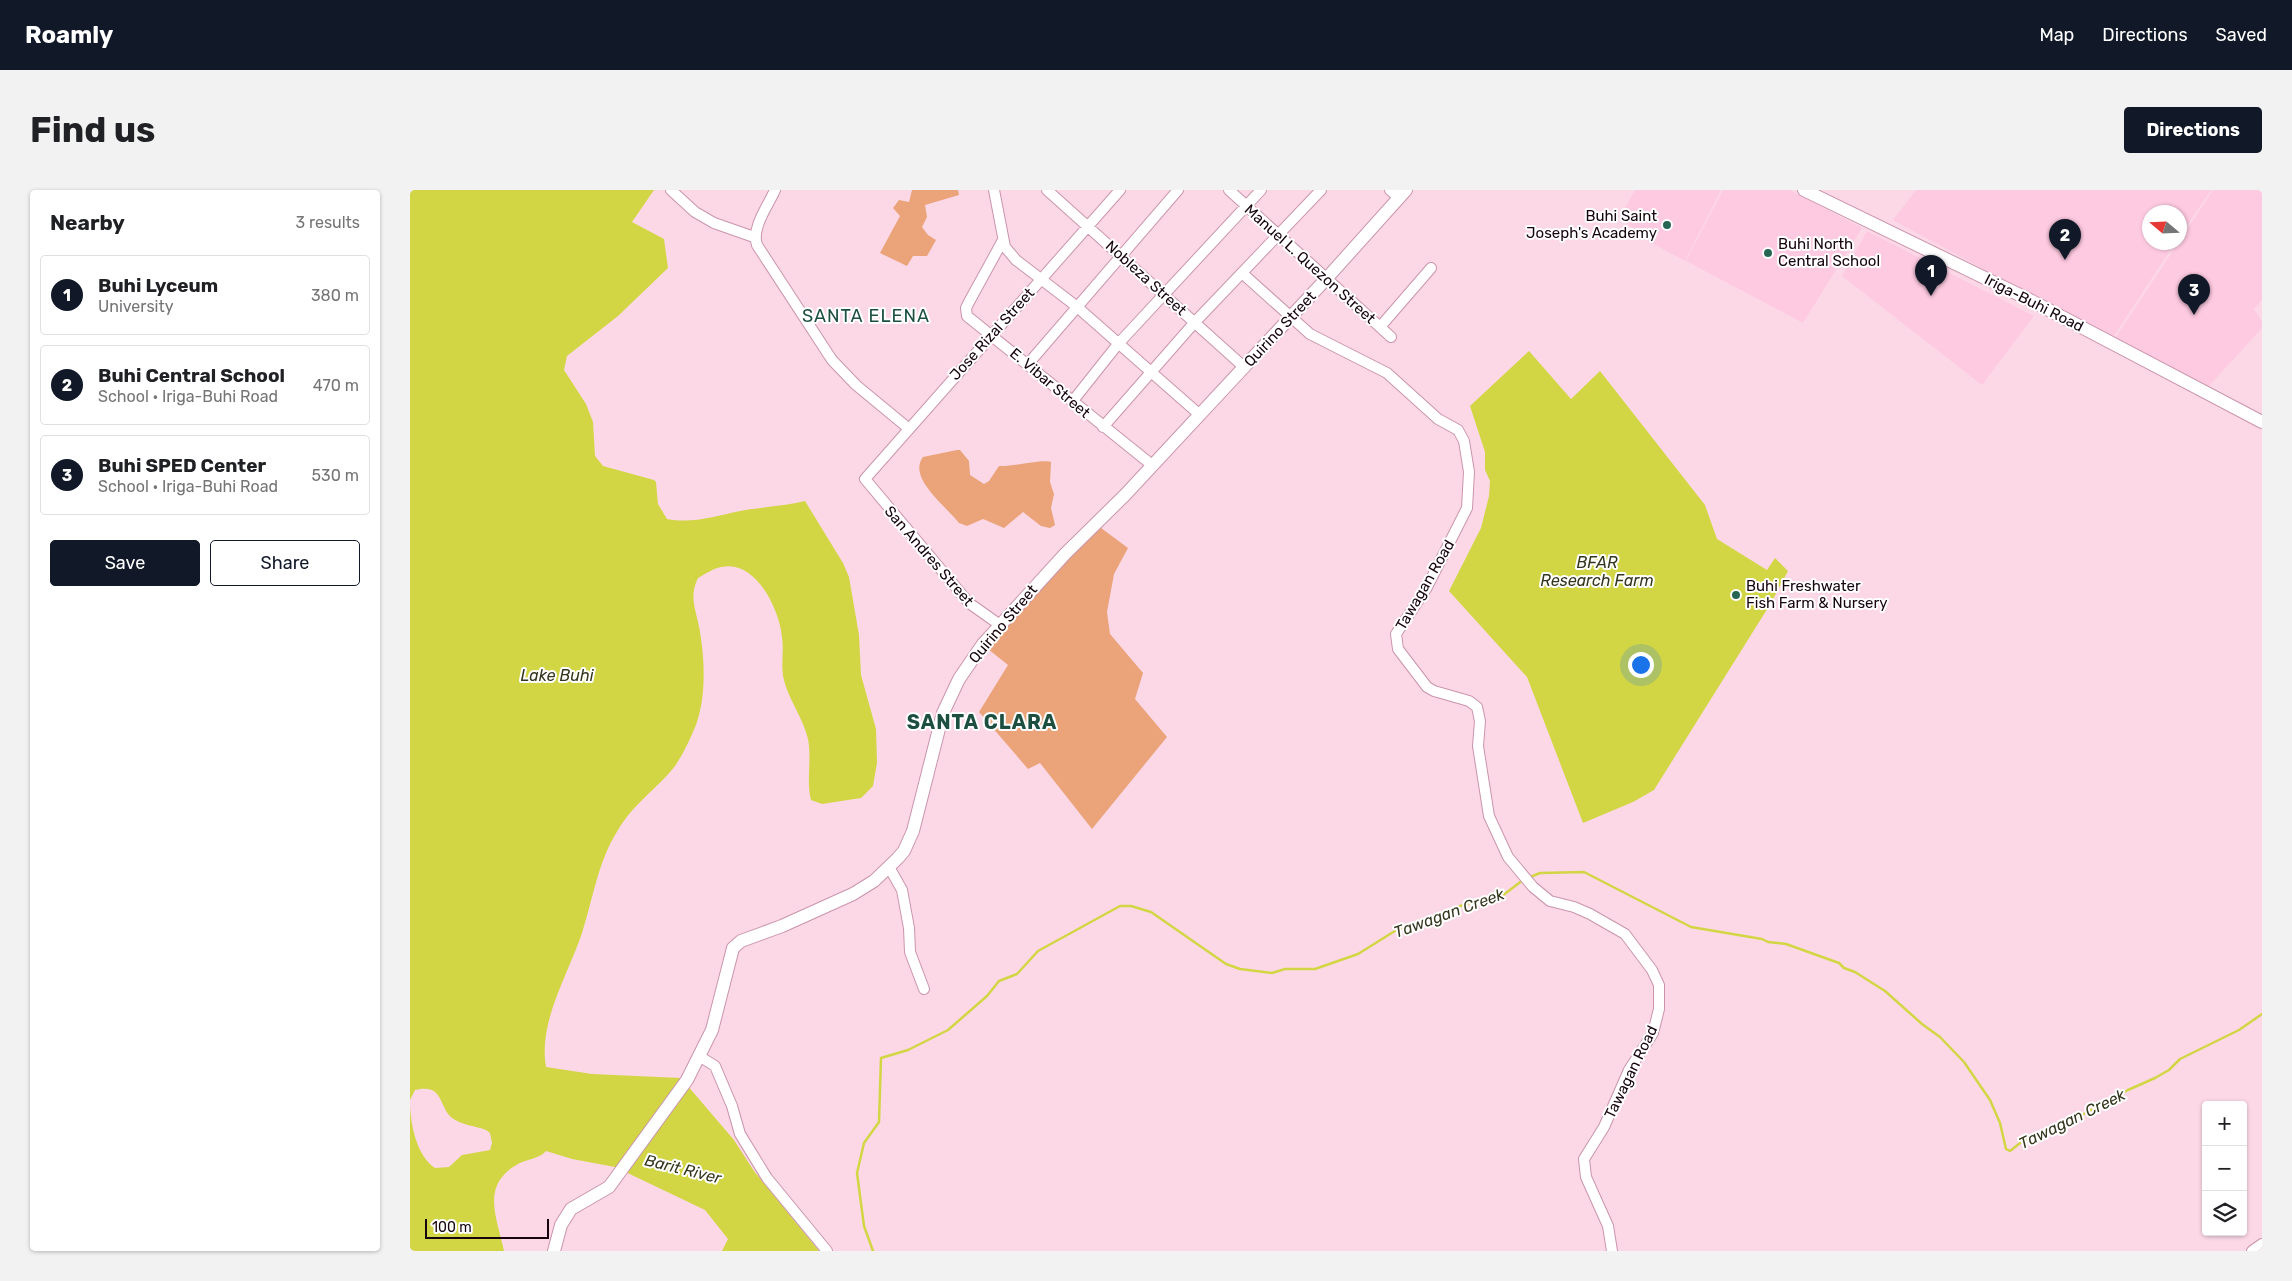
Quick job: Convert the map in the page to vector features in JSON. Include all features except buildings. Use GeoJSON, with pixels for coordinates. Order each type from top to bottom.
{"type":"FeatureCollection","features":[{"type":"Feature","properties":{"kind":"main road","name":"Iriga-Buhi Road"},"geometry":{"type":"LineString","coordinates":[[1804,190],[2028,299],[2262,422]]}},
{"type":"Feature","properties":{"kind":"main road","name":"Quirino Street"},"geometry":{"type":"LineString","coordinates":[[554,1251],[561,1225],[571,1209],[609,1187],[687,1080],[712,1030],[733,948],[741,941],[791,922],[853,894],[874,881],[904,851],[913,831],[934,740],[947,703],[969,664],[1000,625],[1065,554],[1200,415],[1328,278],[1398,193]]}},
{"type":"Feature","properties":{"kind":"street"},"geometry":{"type":"LineString","coordinates":[[671,190],[695,212],[714,223],[754,236],[832,360],[856,385],[908,428]]}},
{"type":"Feature","properties":{"kind":"street"},"geometry":{"type":"LineString","coordinates":[[754,236],[775,190]]}},
{"type":"Feature","properties":{"kind":"street"},"geometry":{"type":"LineString","coordinates":[[994,190],[1005,247],[1016,260],[1076,306],[1200,415]]}},
{"type":"Feature","properties":{"kind":"street","name":"Nobleza Street"},"geometry":{"type":"LineString","coordinates":[[1047,190],[1122,255],[1244,367]]}},
{"type":"Feature","properties":{"kind":"street","name":"Jose Rizal Street"},"geometry":{"type":"LineString","coordinates":[[865,479],[1120,190]]}},
{"type":"Feature","properties":{"kind":"street"},"geometry":{"type":"LineString","coordinates":[[1028,364],[1076,306],[1178,190]]}},
{"type":"Feature","properties":{"kind":"street","name":"Manuel L. Quezon Street"},"geometry":{"type":"LineString","coordinates":[[1229,190],[1391,337]]}},
{"type":"Feature","properties":{"kind":"street"},"geometry":{"type":"LineString","coordinates":[[1072,402],[1118,344],[1261,190]]}},
{"type":"Feature","properties":{"kind":"street"},"geometry":{"type":"LineString","coordinates":[[1103,427],[1195,322],[1321,190]]}},
{"type":"Feature","properties":{"kind":"street","name":"E. Vibar Street"},"geometry":{"type":"LineString","coordinates":[[1003,240],[987,266],[966,308],[970,318],[1152,465]]}},
{"type":"Feature","properties":{"kind":"street"},"geometry":{"type":"LineString","coordinates":[[1380,327],[1431,268]]}},
{"type":"Feature","properties":{"kind":"street","name":"Tawagan Road"},"geometry":{"type":"LineString","coordinates":[[1242,273],[1310,334],[1393,377],[1438,419],[1458,430],[1464,440],[1469,472],[1467,508],[1426,589],[1396,634],[1395,640],[1398,649],[1427,687],[1434,692],[1469,701],[1477,707],[1480,721],[1478,746],[1491,821],[1508,857],[1533,887],[1550,901],[1574,907],[1590,914],[1625,934],[1648,963],[1659,985],[1660,1009],[1653,1033],[1629,1070],[1604,1128],[1584,1159],[1586,1177],[1608,1226],[1612,1251]]}},
{"type":"Feature","properties":{"kind":"street","name":"San Andres Street"},"geometry":{"type":"LineString","coordinates":[[865,479],[951,579],[969,603],[1000,625]]}},
{"type":"Feature","properties":{"kind":"street"},"geometry":{"type":"LineString","coordinates":[[889,867],[902,890],[909,928],[910,952],[924,988]]}},
{"type":"Feature","properties":{"kind":"street"},"geometry":{"type":"LineString","coordinates":[[699,1056],[715,1066],[732,1106],[740,1134],[767,1178],[827,1251]]}},
{"type":"Feature","properties":{"kind":"street"},"geometry":{"type":"LineString","coordinates":[[2252,1251],[2262,1244]]}},
{"type":"Feature","properties":{"kind":"shaded area"},"geometry":{"type":"Polygon","coordinates":[[[912,190],[958,190],[959,195],[925,205],[927,217],[922,227],[928,235],[936,240],[927,256],[913,256],[907,266],[880,253],[900,216],[893,208],[899,200],[909,202],[912,190]]]}},
{"type":"Feature","properties":{"kind":"shaded area","name":"Buhi Saint Joseph's Academy"},"geometry":{"type":"Polygon","coordinates":[[[1635,190],[1721,190],[1685,261],[1639,236],[1621,215],[1635,190]]]}},
{"type":"Feature","properties":{"kind":"shaded area","name":"Buhi North Central School"},"geometry":{"type":"Polygon","coordinates":[[[1723,190],[1790,190],[1862,228],[1803,323],[1686,261],[1723,190]]]}},
{"type":"Feature","properties":{"kind":"shaded area"},"geometry":{"type":"Polygon","coordinates":[[[1916,190],[2211,190],[2187,226],[2187,205],[2142,205],[2142,250],[2170,250],[2112,339],[1893,220],[1916,190]]]}},
{"type":"Feature","properties":{"kind":"shaded area"},"geometry":{"type":"Polygon","coordinates":[[[2213,190],[2262,190],[2262,300],[2254,309],[2262,322],[2262,328],[2209,386],[2114,340],[2173,250],[2187,250],[2187,229],[2213,190]]]}},
{"type":"Feature","properties":{"kind":"shaded area"},"geometry":{"type":"Polygon","coordinates":[[[1867,231],[2034,316],[1982,385],[1842,276],[1867,231]]]}},
{"type":"Feature","properties":{"kind":"shaded area"},"geometry":{"type":"Polygon","coordinates":[[[960,450],[969,461],[970,475],[984,484],[989,481],[999,466],[1051,462],[1050,482],[1054,494],[1051,508],[1055,525],[1050,528],[1041,526],[1023,512],[1004,528],[983,519],[967,526],[959,523],[930,492],[920,474],[919,465],[923,457],[960,450]]]}},
{"type":"Feature","properties":{"kind":"shaded area"},"geometry":{"type":"Polygon","coordinates":[[[1097,525],[1128,548],[1114,574],[1107,612],[1110,634],[1143,673],[1135,699],[1167,737],[1092,829],[1040,763],[1028,769],[979,712],[1008,665],[988,649],[1045,581],[1097,525]]]}},
{"type":"Feature","properties":{"kind":"water","name":"Lake Buhi"},"geometry":{"type":"Polygon","coordinates":[[[410,190],[654,190],[632,222],[664,239],[668,268],[618,316],[567,356],[564,370],[586,404],[593,422],[595,456],[603,466],[654,480],[656,482],[658,504],[667,519],[695,520],[805,501],[843,563],[849,577],[859,635],[861,675],[876,729],[877,763],[873,786],[861,798],[822,804],[811,800],[808,739],[803,723],[785,684],[782,671],[783,643],[777,614],[771,601],[755,579],[745,571],[734,567],[722,567],[698,578],[693,598],[702,643],[704,679],[702,703],[696,725],[675,766],[624,820],[605,854],[582,933],[550,1016],[545,1050],[546,1067],[592,1074],[681,1078],[734,1140],[754,1171],[819,1251],[722,1251],[728,1239],[705,1210],[615,1167],[572,1159],[546,1151],[540,1156],[518,1164],[506,1172],[499,1182],[495,1192],[494,1203],[504,1251],[410,1251],[410,1106],[419,1148],[429,1163],[435,1168],[449,1167],[462,1155],[490,1150],[492,1143],[490,1133],[486,1130],[464,1124],[452,1118],[436,1093],[431,1090],[415,1090],[410,1100],[410,190]]]}},
{"type":"Feature","properties":{"kind":"water","name":"BFAR Research Farm"},"geometry":{"type":"Polygon","coordinates":[[[1529,351],[1571,399],[1600,371],[1705,505],[1717,539],[1767,570],[1775,558],[1788,571],[1771,603],[1654,790],[1633,802],[1583,823],[1527,677],[1449,591],[1481,528],[1489,496],[1490,481],[1485,470],[1485,452],[1470,406],[1529,351]]]}},
{"type":"Feature","properties":{"kind":"waterway","name":"Tawagan Creek"},"geometry":{"type":"LineString","coordinates":[[1528,878],[1540,873],[1584,872],[1691,927],[1786,944],[1839,963],[1844,968],[1855,972],[1885,991],[1922,1024],[1940,1037],[1964,1062],[1990,1100],[2000,1123],[2006,1149],[2010,1151],[2024,1140],[2071,1121],[2128,1090],[2155,1078],[2169,1070],[2180,1059],[2239,1030],[2262,1014]]}},
{"type":"Feature","properties":{"kind":"waterway","name":"Tawagan Creek"},"geometry":{"type":"LineString","coordinates":[[873,1251],[864,1226],[857,1173],[864,1143],[879,1122],[881,1058],[908,1050],[948,1030],[987,996],[999,981],[1017,974],[1038,951],[1120,906],[1131,906],[1151,912],[1226,964],[1240,969],[1272,973],[1285,969],[1315,969],[1358,954],[1398,929],[1466,904],[1502,896],[1523,880]]}},
{"type":"Feature","properties":{"kind":"place","name":"Buhi Saint Joseph's Academy"},"geometry":{"type":"Point","coordinates":[1667,225]}},
{"type":"Feature","properties":{"kind":"place","name":"Buhi North Central School"},"geometry":{"type":"Point","coordinates":[1768,253]}},
{"type":"Feature","properties":{"kind":"place","name":"Buhi Central School"},"geometry":{"type":"Point","coordinates":[2065,260]}},
{"type":"Feature","properties":{"kind":"place","name":"Buhi Lyceum"},"geometry":{"type":"Point","coordinates":[1931,296]}},
{"type":"Feature","properties":{"kind":"place","name":"Buhi SPED Center"},"geometry":{"type":"Point","coordinates":[2194,315]}},
{"type":"Feature","properties":{"kind":"place","name":"Buhi Freshwater Fish Farm & Nursery"},"geometry":{"type":"Point","coordinates":[1736,595]}},
{"type":"Feature","properties":{"kind":"district","name":"SANTA ELENA"},"geometry":{"type":"Point","coordinates":[866,316]}},
{"type":"Feature","properties":{"kind":"district","name":"SANTA CLARA"},"geometry":{"type":"Point","coordinates":[982,722]}},
{"type":"Feature","properties":{"kind":"water label","name":"Barit River"},"geometry":{"type":"Point","coordinates":[683,1169]}}]}
